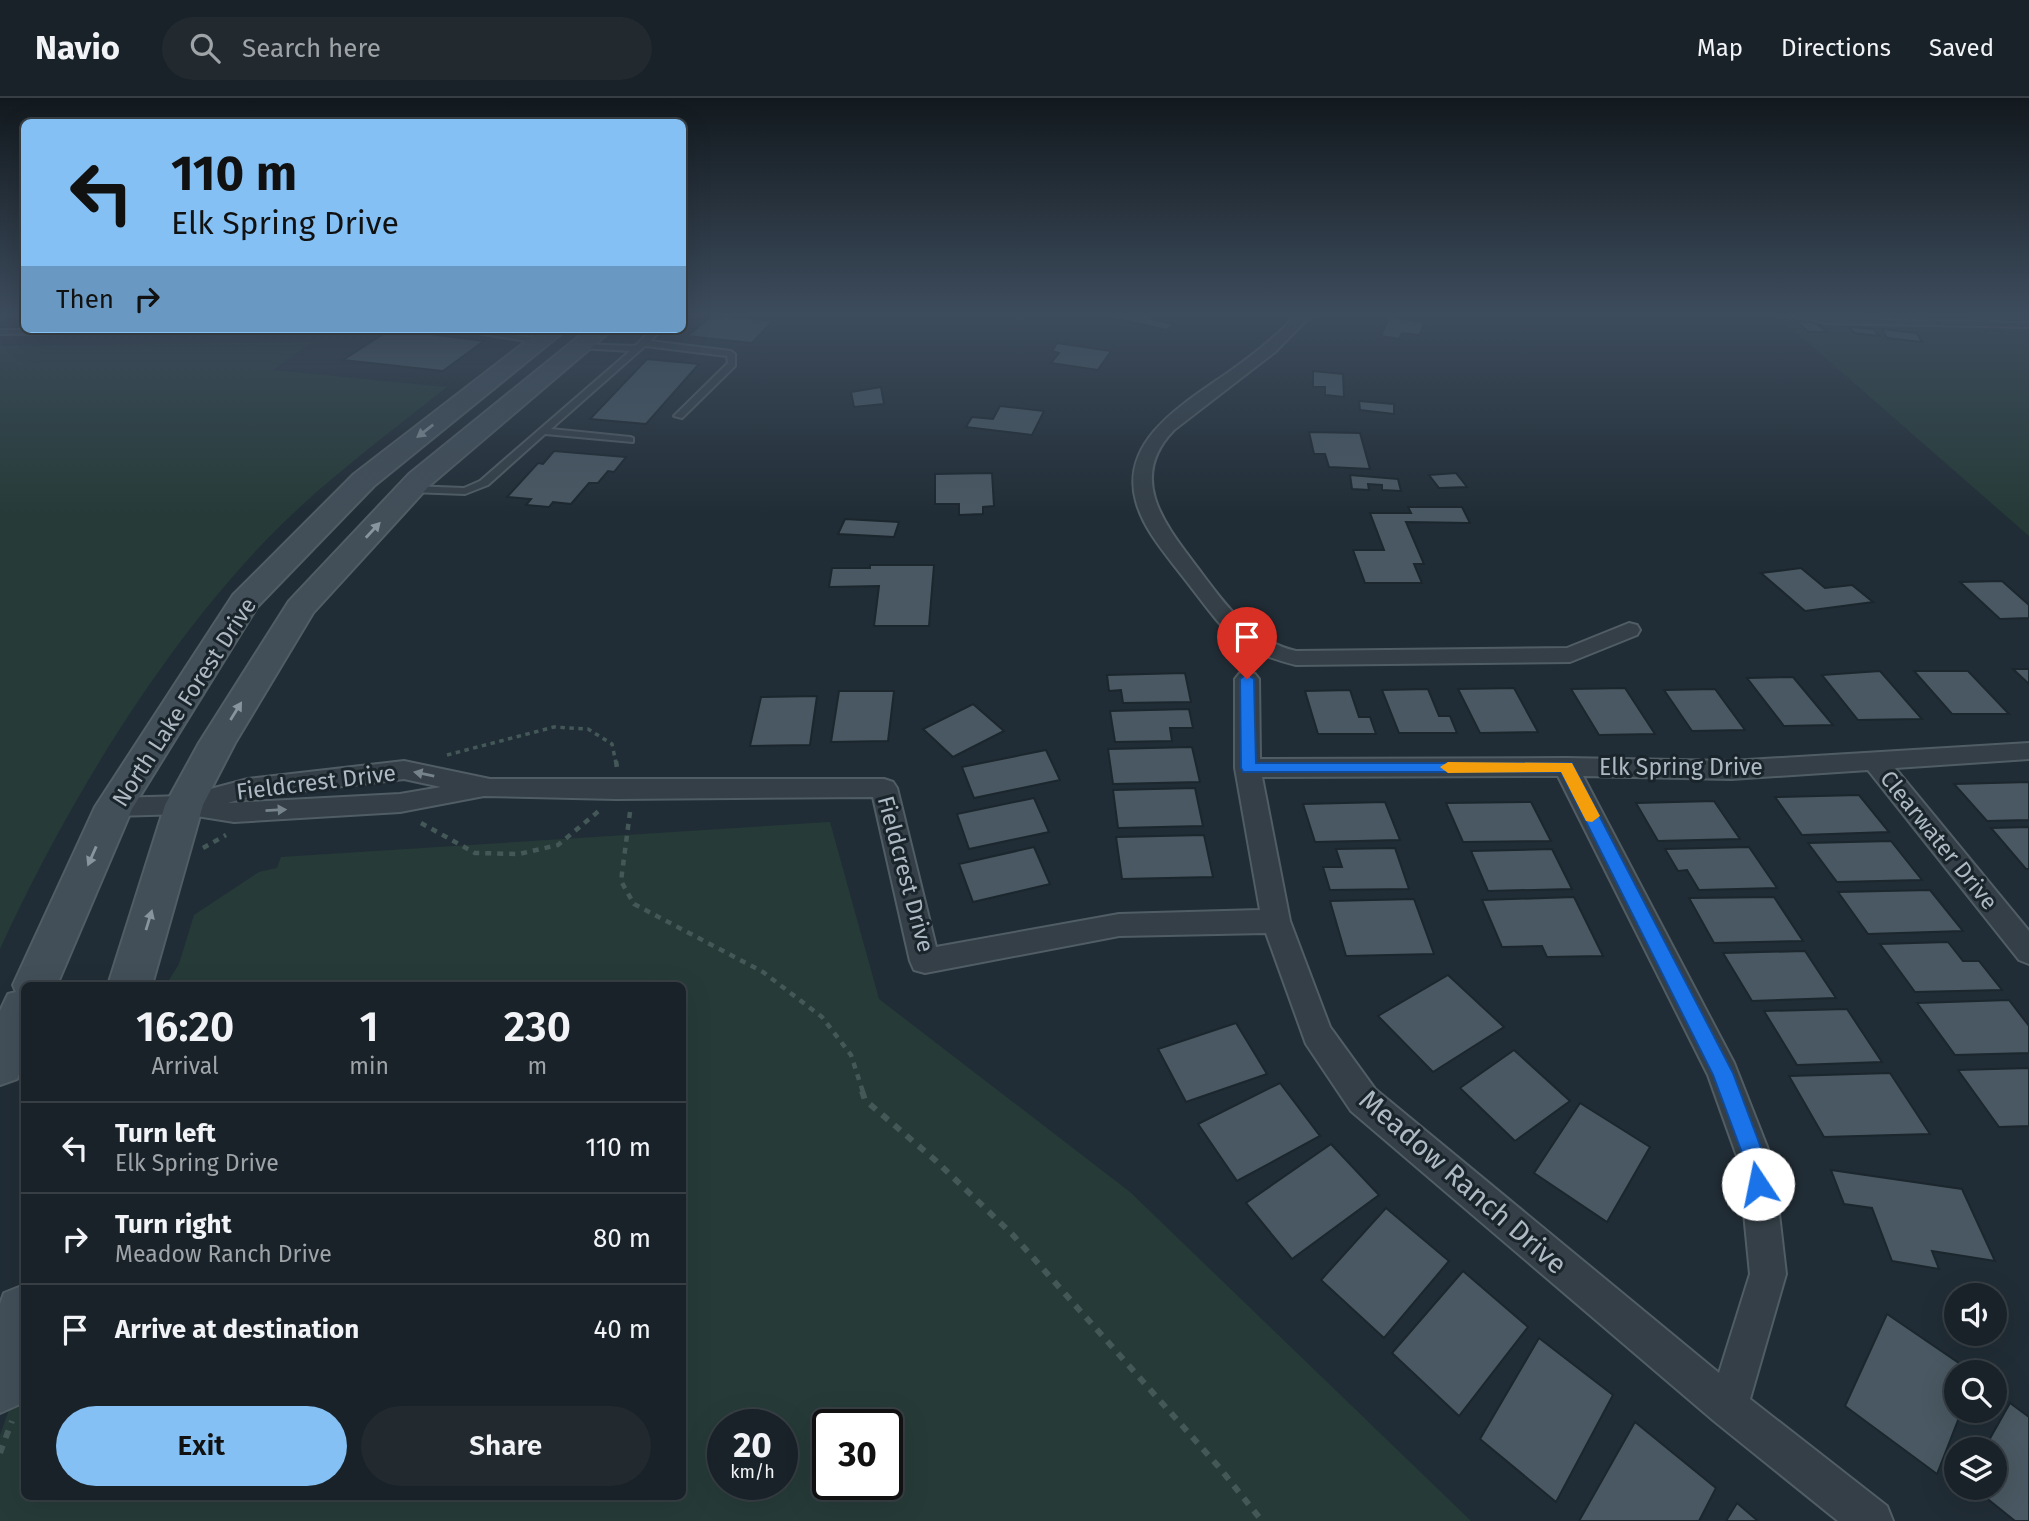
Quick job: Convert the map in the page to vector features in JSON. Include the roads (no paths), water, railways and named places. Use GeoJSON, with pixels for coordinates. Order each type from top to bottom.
{"type":"FeatureCollection","features":[{"type":"Feature","properties":{"kind":"main road","name":"North Lake Forest Drive"},"geometry":{"type":"LineString","coordinates":[[36,982],[114,807],[244,602],[364,480],[506,380]]}},
{"type":"Feature","properties":{"kind":"main road","name":"North Lake Forest Drive"},"geometry":{"type":"LineString","coordinates":[[131,982],[184,804],[217,743],[300,608],[411,489],[524,380]]}},
{"type":"Feature","properties":{"kind":"main road"},"geometry":{"type":"LineString","coordinates":[[0,1063],[21,1015]]}},
{"type":"Feature","properties":{"kind":"main road"},"geometry":{"type":"LineString","coordinates":[[0,1384],[21,1322]]}},
{"type":"Feature","properties":{"kind":"street"},"geometry":{"type":"LineString","coordinates":[[1226,380],[1174,420],[1152,447],[1143,478],[1145,501],[1156,525],[1245,640],[1273,655],[1296,658],[1363,660],[1570,656],[1629,630]]}},
{"type":"Feature","properties":{"kind":"street","name":"Meadow Ranch Drive"},"geometry":{"type":"LineString","coordinates":[[1247,679],[1248,768],[1276,921],[1317,1034],[1363,1100],[1728,1407],[1872,1521]]}},
{"type":"Feature","properties":{"kind":"street","name":"Elk Spring Drive"},"geometry":{"type":"LineString","coordinates":[[1248,768],[1566,767],[1731,770],[2029,751]]}},
{"type":"Feature","properties":{"kind":"street","name":"Clearwater Drive"},"geometry":{"type":"LineString","coordinates":[[1875,761],[2029,952]]}},
{"type":"Feature","properties":{"kind":"street"},"geometry":{"type":"LineString","coordinates":[[1566,767],[1723,1073],[1756,1161],[1768,1274],[1728,1407]]}},
{"type":"Feature","properties":{"kind":"street","name":"Fieldcrest Drive"},"geometry":{"type":"LineString","coordinates":[[114,807],[184,804],[234,813],[400,803],[490,788],[884,788],[925,961],[1119,925],[1276,921]]}},
{"type":"Feature","properties":{"kind":"lane"},"geometry":{"type":"LineString","coordinates":[[411,489],[465,491],[484,483],[601,380]]}},
{"type":"Feature","properties":{"kind":"lane"},"geometry":{"type":"LineString","coordinates":[[678,416],[715,380]]}},
{"type":"Feature","properties":{"kind":"lane"},"geometry":{"type":"LineString","coordinates":[[542,431],[630,440]]}},
{"type":"Feature","properties":{"kind":"lane"},"geometry":{"type":"LineString","coordinates":[[1245,640],[1247,679]]}}]}
